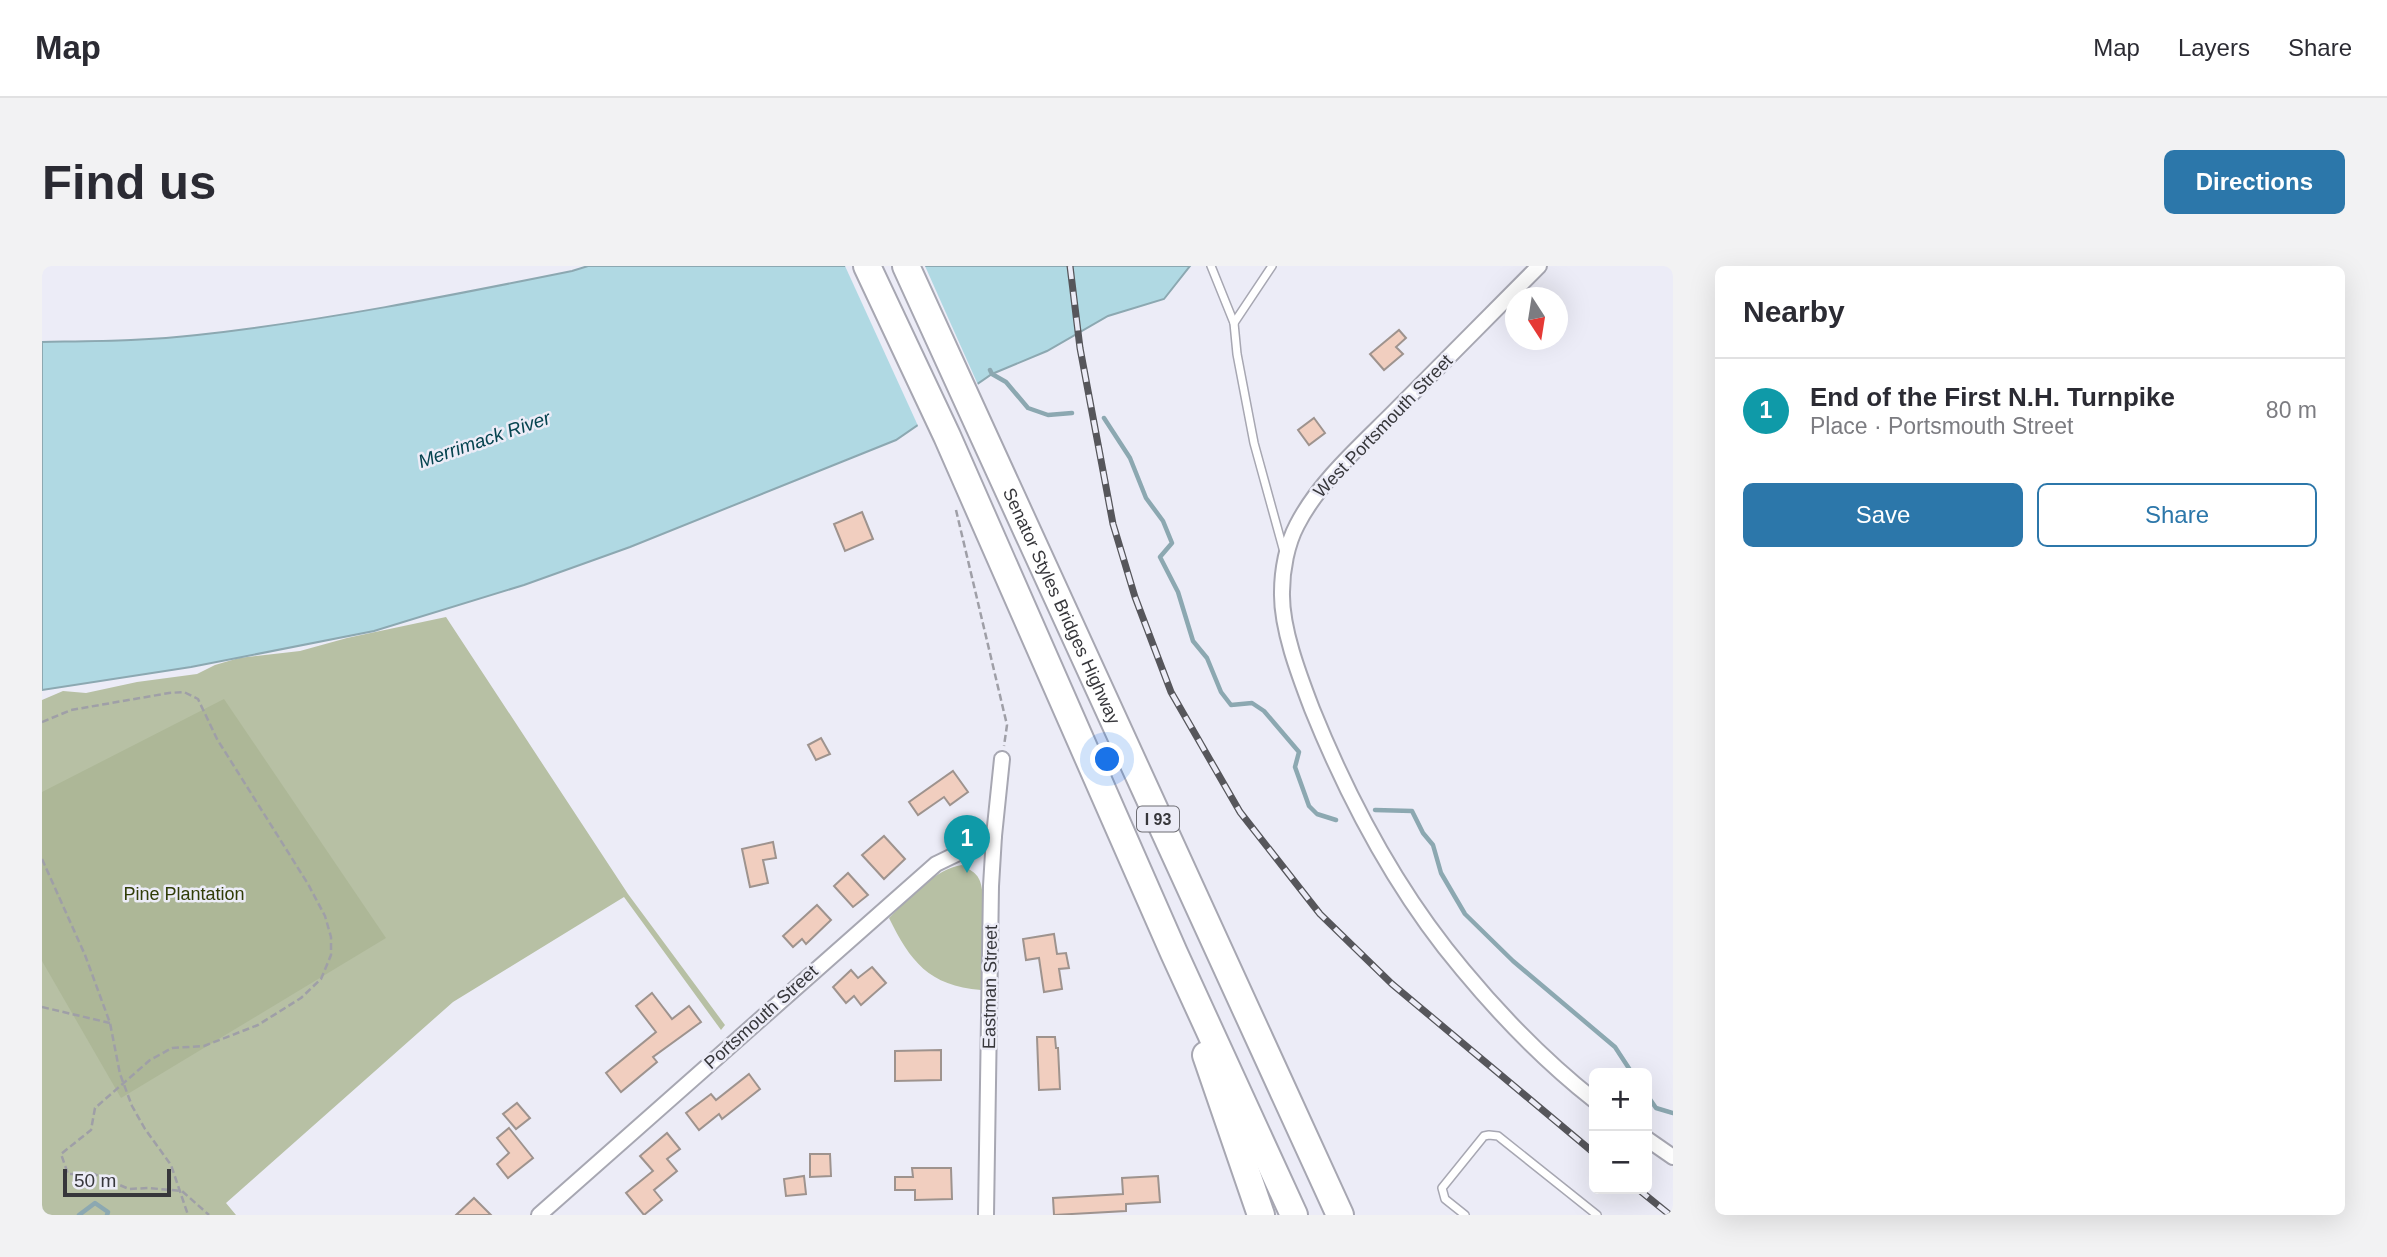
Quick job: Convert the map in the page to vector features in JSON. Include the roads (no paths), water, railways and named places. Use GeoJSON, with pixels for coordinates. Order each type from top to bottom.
{"type":"FeatureCollection","features":[{"type":"Feature","properties":{"kind":"highway","name":"I 93"},"geometry":{"type":"LineString","coordinates":[[867,266],[947,436],[1174,953],[1294,1215]]}},
{"type":"Feature","properties":{"kind":"highway","name":"Senator Styles Bridges Highway"},"geometry":{"type":"LineString","coordinates":[[906,266],[1340,1215]]}},
{"type":"Feature","properties":{"kind":"highway"},"geometry":{"type":"LineString","coordinates":[[1174,953],[1221,1105],[1261,1215]]}},
{"type":"Feature","properties":{"kind":"street","name":"West Portsmouth Street"},"geometry":{"type":"LineString","coordinates":[[1539,266],[1358,448],[1313,498],[1295,527],[1286,559],[1283,609],[1294,659],[1330,754],[1375,845],[1411,902],[1462,969],[1530,1044],[1589,1096]]}},
{"type":"Feature","properties":{"kind":"street","name":"Eastman Street"},"geometry":{"type":"LineString","coordinates":[[986,1215],[994,836],[1002,759]]}},
{"type":"Feature","properties":{"kind":"street","name":"Portsmouth Street"},"geometry":{"type":"LineString","coordinates":[[539,1215],[846,940],[936,864],[994,836]]}},
{"type":"Feature","properties":{"kind":"street"},"geometry":{"type":"LineString","coordinates":[[1652,1142],[1673,1157]]}},
{"type":"Feature","properties":{"kind":"lane"},"geometry":{"type":"LineString","coordinates":[[1211,266],[1234,323],[1237,354],[1255,443],[1286,559]]}},
{"type":"Feature","properties":{"kind":"lane"},"geometry":{"type":"LineString","coordinates":[[1234,323],[1272,266]]}},
{"type":"Feature","properties":{"kind":"lane"},"geometry":{"type":"LineString","coordinates":[[1465,1215],[1445,1199],[1442,1188],[1484,1136],[1489,1135],[1498,1136],[1597,1215]]}},
{"type":"Feature","properties":{"kind":"water","name":"Merrimack River"},"geometry":{"type":"Polygon","coordinates":[[[588,266],[1190,266],[1164,299],[1108,316],[1047,351],[992,374],[896,440],[630,547],[524,585],[374,631],[191,667],[42,690],[42,342],[158,338],[244,329],[432,299],[588,266]]]}},
{"type":"Feature","properties":{"kind":"waterway"},"geometry":{"type":"LineString","coordinates":[[990,370],[1006,382],[1028,408],[1048,415],[1072,413]]}},
{"type":"Feature","properties":{"kind":"waterway"},"geometry":{"type":"LineString","coordinates":[[1104,418],[1130,458],[1146,498],[1163,521],[1172,543],[1160,557],[1178,592],[1193,641],[1207,658],[1221,692],[1231,705],[1252,703],[1264,711],[1299,752],[1295,767],[1309,806],[1317,814],[1336,820]]}},
{"type":"Feature","properties":{"kind":"waterway"},"geometry":{"type":"LineString","coordinates":[[1375,810],[1412,811],[1423,833],[1433,845],[1441,873],[1465,914],[1513,961],[1615,1047],[1629,1068]]}},
{"type":"Feature","properties":{"kind":"waterway"},"geometry":{"type":"LineString","coordinates":[[1652,1102],[1656,1108],[1673,1113]]}},
{"type":"Feature","properties":{"kind":"waterway"},"geometry":{"type":"LineString","coordinates":[[79,1215],[95,1203],[108,1212],[107,1215]]}},
{"type":"Feature","properties":{"kind":"railway"},"geometry":{"type":"LineString","coordinates":[[1070,266],[1080,348],[1113,524],[1135,597],[1171,692],[1240,812],[1320,914],[1392,984],[1589,1149]]}},
{"type":"Feature","properties":{"kind":"railway"},"geometry":{"type":"LineString","coordinates":[[1644,1194],[1670,1215]]}},
{"type":"Feature","properties":{"kind":"place","name":"End of the First N.H. Turnpike"},"geometry":{"type":"Point","coordinates":[967,873]}},
{"type":"Feature","properties":{"kind":"park label","name":"Pine Plantation"},"geometry":{"type":"Point","coordinates":[184,894]}}]}
